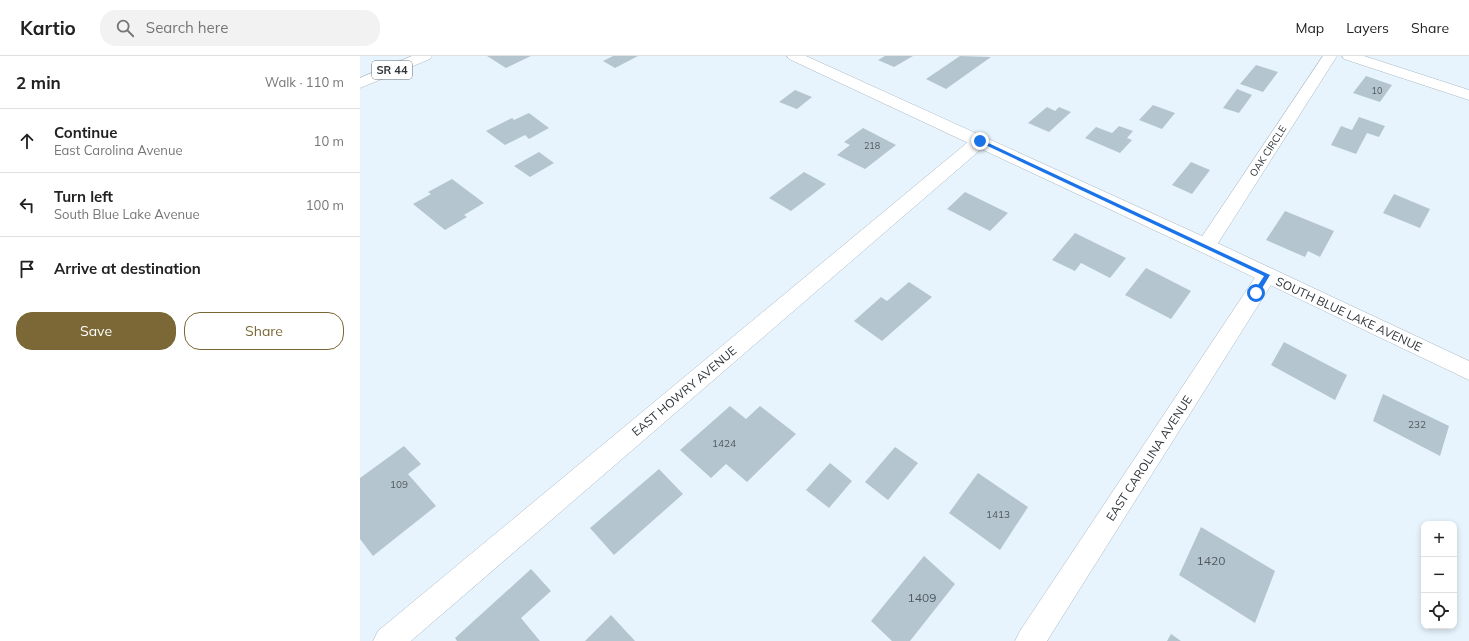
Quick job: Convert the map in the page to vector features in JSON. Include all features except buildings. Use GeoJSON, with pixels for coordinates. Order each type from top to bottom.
{"type":"FeatureCollection","features":[{"type":"Feature","properties":{"kind":"street","name":"SR 44"},"geometry":{"type":"LineString","coordinates":[[360,83],[425,56]]}},
{"type":"Feature","properties":{"kind":"street","name":"SOUTH BLUE LAKE AVENUE"},"geometry":{"type":"LineString","coordinates":[[794,56],[1206,246],[1469,371]]}},
{"type":"Feature","properties":{"kind":"street","name":"OAK CIRCLE"},"geometry":{"type":"LineString","coordinates":[[1206,246],[1330,56]]}},
{"type":"Feature","properties":{"kind":"street"},"geometry":{"type":"LineString","coordinates":[[1349,56],[1469,95]]}},
{"type":"Feature","properties":{"kind":"street","name":"EAST HOWRY AVENUE"},"geometry":{"type":"LineString","coordinates":[[388,641],[980,141]]}},
{"type":"Feature","properties":{"kind":"street","name":"EAST CAROLINA AVENUE"},"geometry":{"type":"LineString","coordinates":[[1030,641],[1267,275]]}},
{"type":"Feature","properties":{"kind":"route"},"geometry":{"type":"LineString","coordinates":[[980,141],[1267,275],[1256,293]]}}]}
